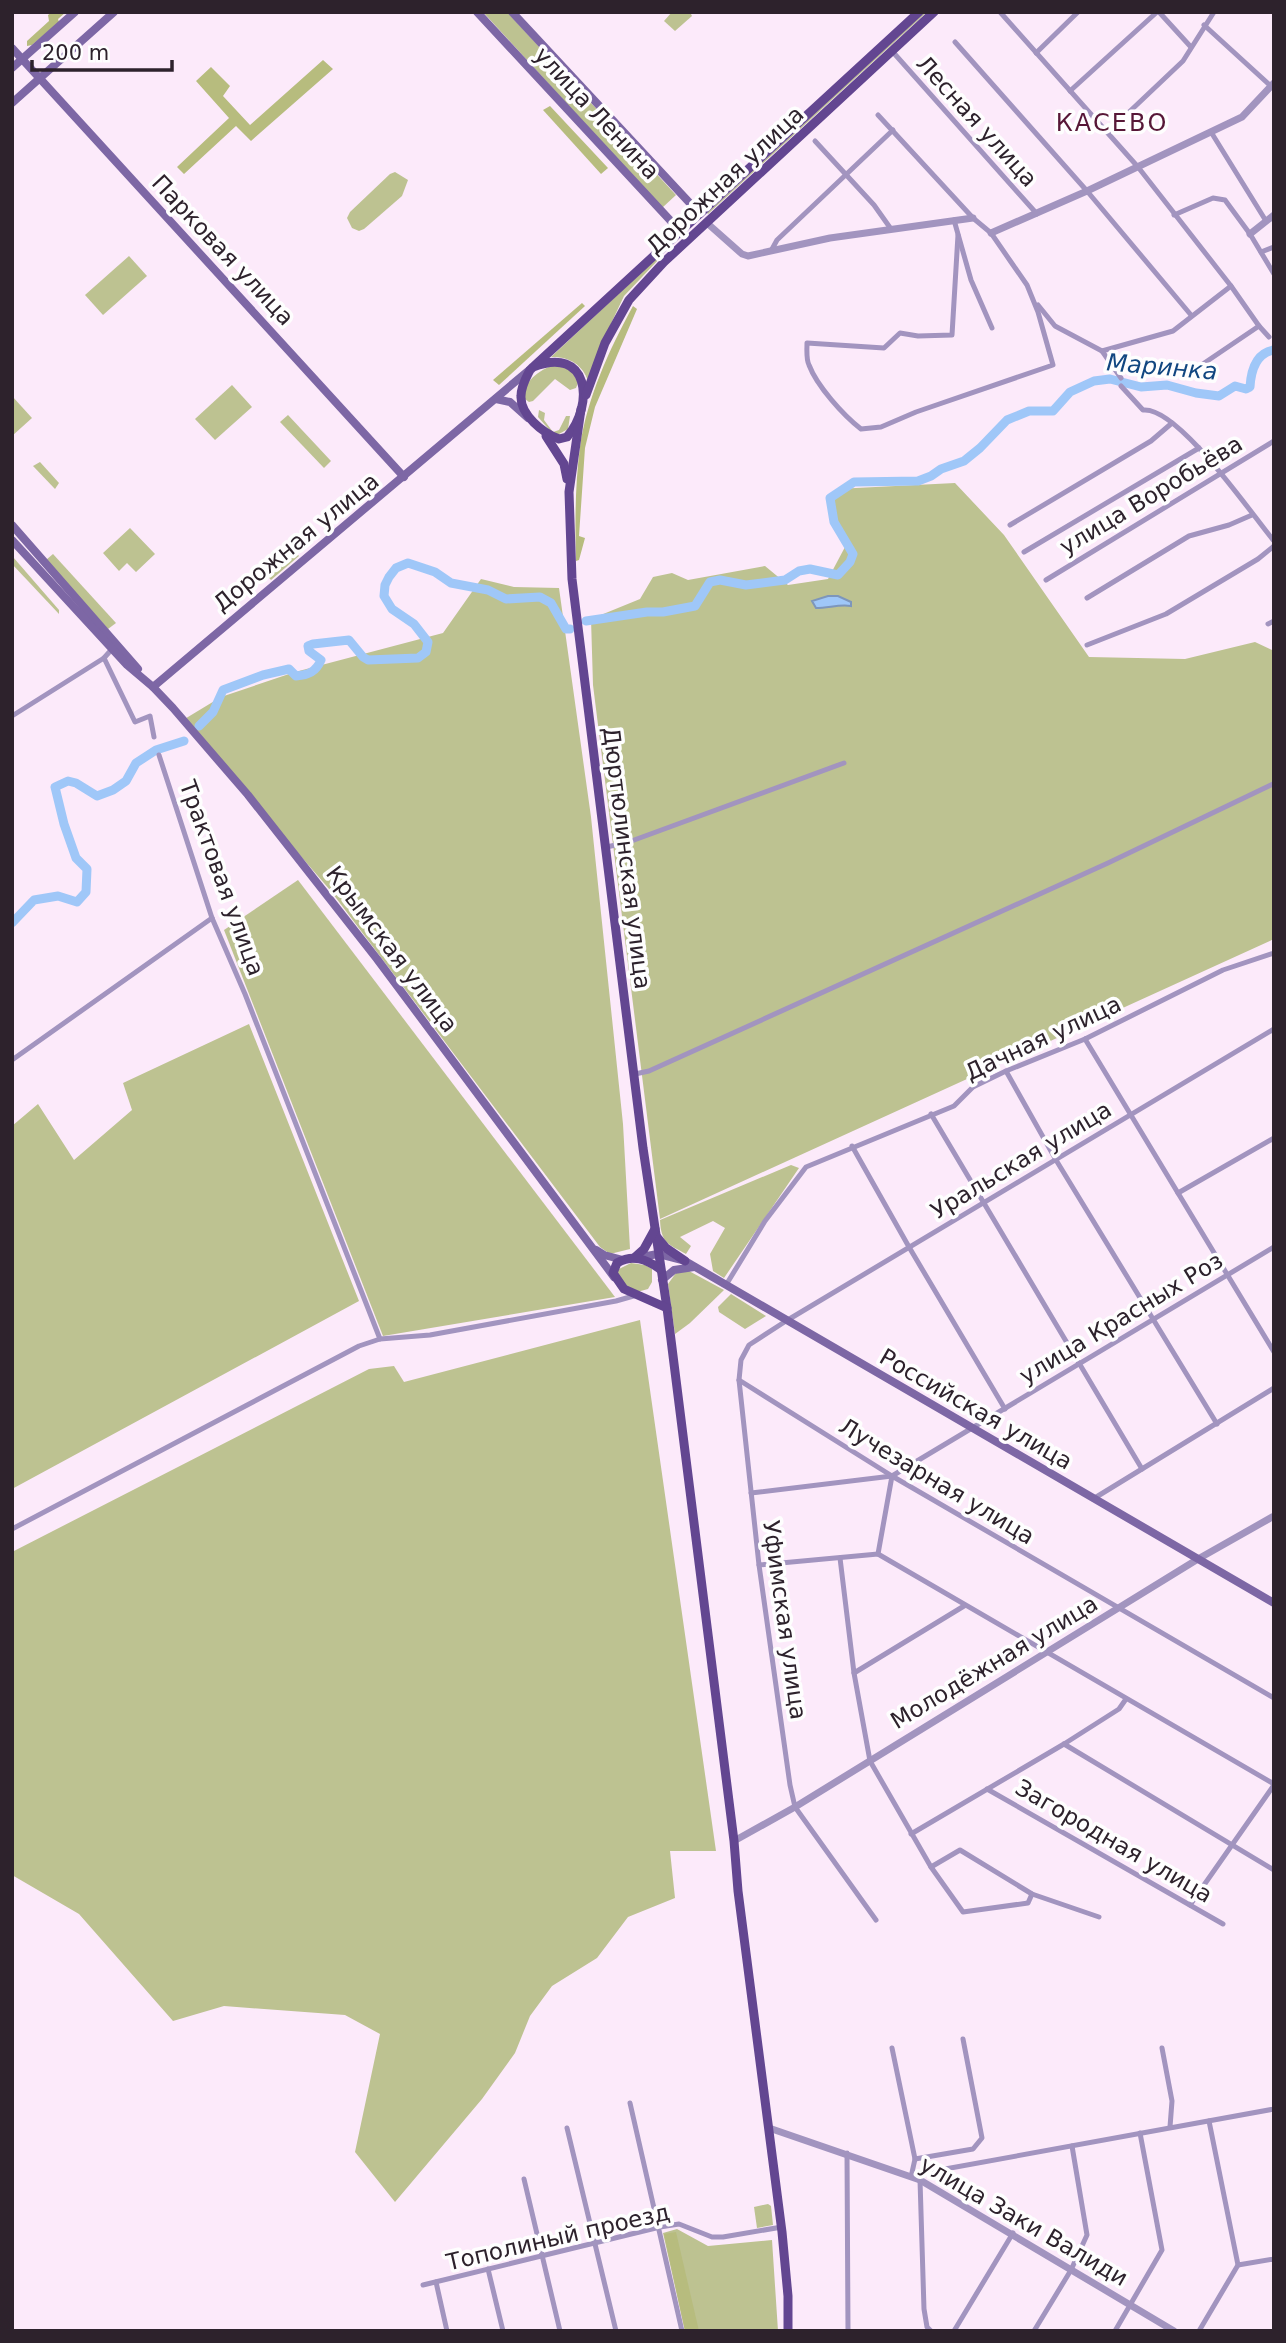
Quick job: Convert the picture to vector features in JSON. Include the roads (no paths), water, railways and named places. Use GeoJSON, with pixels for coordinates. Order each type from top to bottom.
{"type":"FeatureCollection","features":[{"type":"Feature","properties":{"kind":"main road"},"geometry":{"type":"LineString","coordinates":[[12,68],[75,12]]}},
{"type":"Feature","properties":{"kind":"main road"},"geometry":{"type":"LineString","coordinates":[[12,103],[114,12]]}},
{"type":"Feature","properties":{"kind":"main road","name":"улица Ленина"},"geometry":{"type":"LineString","coordinates":[[477,12],[688,240]]}},
{"type":"Feature","properties":{"kind":"main road","name":"улица Ленина"},"geometry":{"type":"LineString","coordinates":[[512,12],[707,223]]}},
{"type":"Feature","properties":{"kind":"main road","name":"Дорожная улица"},"geometry":{"type":"LineString","coordinates":[[151,685],[496,399],[919,12]]}},
{"type":"Feature","properties":{"kind":"main road","name":"Дорожная улица"},"geometry":{"type":"LineString","coordinates":[[569,492],[582,407],[605,343],[629,300],[664,262],[934,12]]}},
{"type":"Feature","properties":{"kind":"main road","name":"Парковая улица"},"geometry":{"type":"LineString","coordinates":[[12,48],[404,477]]}},
{"type":"Feature","properties":{"kind":"main road"},"geometry":{"type":"LineString","coordinates":[[658,253],[665,255],[664,262]]}},
{"type":"Feature","properties":{"kind":"main road"},"geometry":{"type":"LineString","coordinates":[[496,399],[510,402],[537,426],[559,439],[566,437],[582,407],[583,381],[577,370],[553,361],[531,368],[521,398],[524,410],[537,426],[564,464],[569,492]]}},
{"type":"Feature","properties":{"kind":"main road","name":"Дюртюлинская улица"},"geometry":{"type":"LineString","coordinates":[[569,492],[572,579],[660,1269]]}},
{"type":"Feature","properties":{"kind":"main road"},"geometry":{"type":"LineString","coordinates":[[12,525],[151,685]]}},
{"type":"Feature","properties":{"kind":"main road"},"geometry":{"type":"LineString","coordinates":[[14,545],[112,649],[151,685]]}},
{"type":"Feature","properties":{"kind":"main road","name":"Крымская улица"},"geometry":{"type":"LineString","coordinates":[[151,685],[248,794],[356,932],[618,1282]]}},
{"type":"Feature","properties":{"kind":"main road"},"geometry":{"type":"LineString","coordinates":[[635,1258],[645,1249],[655,1229]]}},
{"type":"Feature","properties":{"kind":"main road"},"geometry":{"type":"LineString","coordinates":[[655,1229],[658,1240],[685,1261]]}},
{"type":"Feature","properties":{"kind":"main road"},"geometry":{"type":"LineString","coordinates":[[593,1248],[604,1255],[623,1260],[658,1254]]}},
{"type":"Feature","properties":{"kind":"main road","name":"Российская улица"},"geometry":{"type":"LineString","coordinates":[[658,1254],[685,1261],[1274,1603]]}},
{"type":"Feature","properties":{"kind":"main road"},"geometry":{"type":"LineString","coordinates":[[635,1258],[645,1260],[660,1269],[667,1308],[782,2227],[788,2331]]}},
{"type":"Feature","properties":{"kind":"main road"},"geometry":{"type":"LineString","coordinates":[[623,1260],[614,1268],[618,1282],[624,1289],[667,1308]]}},
{"type":"Feature","properties":{"kind":"main road"},"geometry":{"type":"LineString","coordinates":[[639,1295],[650,1294],[674,1270],[694,1267]]}},
{"type":"Feature","properties":{"kind":"street"},"geometry":{"type":"LineString","coordinates":[[1036,52],[1078,12]]}},
{"type":"Feature","properties":{"kind":"street"},"geometry":{"type":"LineString","coordinates":[[1070,91],[1158,12],[1191,46]]}},
{"type":"Feature","properties":{"kind":"street"},"geometry":{"type":"LineString","coordinates":[[1108,132],[1183,61],[1214,12]]}},
{"type":"Feature","properties":{"kind":"street"},"geometry":{"type":"LineString","coordinates":[[1002,13],[1139,167],[1269,337]]}},
{"type":"Feature","properties":{"kind":"street"},"geometry":{"type":"LineString","coordinates":[[991,233],[1139,167],[1242,117],[1273,86],[1204,25]]}},
{"type":"Feature","properties":{"kind":"street"},"geometry":{"type":"LineString","coordinates":[[955,42],[1087,191],[1191,315]]}},
{"type":"Feature","properties":{"kind":"street","name":"Лесная улица"},"geometry":{"type":"LineString","coordinates":[[892,51],[1037,214]]}},
{"type":"Feature","properties":{"kind":"street"},"geometry":{"type":"LineString","coordinates":[[878,115],[972,218],[991,233],[1041,310],[1055,326],[1102,351],[1121,378]]}},
{"type":"Feature","properties":{"kind":"street"},"geometry":{"type":"LineString","coordinates":[[771,251],[777,240],[893,130]]}},
{"type":"Feature","properties":{"kind":"street"},"geometry":{"type":"LineString","coordinates":[[1211,132],[1266,221]]}},
{"type":"Feature","properties":{"kind":"street"},"geometry":{"type":"LineString","coordinates":[[816,141],[874,205],[891,229]]}},
{"type":"Feature","properties":{"kind":"street"},"geometry":{"type":"LineString","coordinates":[[1174,215],[1213,198],[1225,200],[1274,274]]}},
{"type":"Feature","properties":{"kind":"street"},"geometry":{"type":"LineString","coordinates":[[1250,234],[1274,215]]}},
{"type":"Feature","properties":{"kind":"street"},"geometry":{"type":"LineString","coordinates":[[707,223],[745,255],[830,238],[972,218]]}},
{"type":"Feature","properties":{"kind":"street"},"geometry":{"type":"LineString","coordinates":[[954,220],[971,280],[992,328]]}},
{"type":"Feature","properties":{"kind":"street"},"geometry":{"type":"LineString","coordinates":[[958,235],[951,335],[918,336],[900,332],[884,348],[807,344],[808,363],[816,378],[848,419],[861,429],[881,427],[916,412],[1054,365],[1027,285]]}},
{"type":"Feature","properties":{"kind":"street"},"geometry":{"type":"LineString","coordinates":[[1261,252],[1274,247]]}},
{"type":"Feature","properties":{"kind":"street"},"geometry":{"type":"LineString","coordinates":[[1102,351],[1173,331],[1231,286]]}},
{"type":"Feature","properties":{"kind":"street"},"geometry":{"type":"LineString","coordinates":[[1194,370],[1259,327]]}},
{"type":"Feature","properties":{"kind":"street"},"geometry":{"type":"LineString","coordinates":[[1087,645],[1166,614],[1258,559],[1274,544],[1222,472],[1199,448],[1172,423],[1150,409],[1143,410],[1121,386]]}},
{"type":"Feature","properties":{"kind":"street"},"geometry":{"type":"LineString","coordinates":[[1010,525],[1151,441],[1172,423]]}},
{"type":"Feature","properties":{"kind":"street","name":"улица Воробьёва"},"geometry":{"type":"LineString","coordinates":[[1046,580],[1222,472],[1273,444]]}},
{"type":"Feature","properties":{"kind":"street"},"geometry":{"type":"LineString","coordinates":[[1024,552],[1199,448]]}},
{"type":"Feature","properties":{"kind":"street"},"geometry":{"type":"LineString","coordinates":[[1087,598],[1189,536],[1229,525],[1252,515]]}},
{"type":"Feature","properties":{"kind":"street"},"geometry":{"type":"LineString","coordinates":[[12,716],[104,658],[112,649]]}},
{"type":"Feature","properties":{"kind":"street"},"geometry":{"type":"LineString","coordinates":[[104,658],[135,722],[150,716],[154,737]]}},
{"type":"Feature","properties":{"kind":"street","name":"Трактовая улица"},"geometry":{"type":"LineString","coordinates":[[159,755],[212,918],[380,1339]]}},
{"type":"Feature","properties":{"kind":"street"},"geometry":{"type":"LineString","coordinates":[[606,847],[626,843],[844,763]]}},
{"type":"Feature","properties":{"kind":"street"},"geometry":{"type":"LineString","coordinates":[[635,1074],[649,1071],[907,955],[1273,784]]}},
{"type":"Feature","properties":{"kind":"street"},"geometry":{"type":"LineString","coordinates":[[12,1060],[212,918]]}},
{"type":"Feature","properties":{"kind":"street","name":"Дачная улица"},"geometry":{"type":"LineString","coordinates":[[726,1285],[765,1221],[806,1167],[954,1106],[973,1087],[1006,1071],[1085,1039],[1223,970],[1274,953]]}},
{"type":"Feature","properties":{"kind":"street","name":"Уральская улица"},"geometry":{"type":"LineString","coordinates":[[786,1321],[1274,1029]]}},
{"type":"Feature","properties":{"kind":"street"},"geometry":{"type":"LineString","coordinates":[[1085,1039],[1274,1352]]}},
{"type":"Feature","properties":{"kind":"street"},"geometry":{"type":"LineString","coordinates":[[1006,1071],[1056,1160],[1217,1424]]}},
{"type":"Feature","properties":{"kind":"street"},"geometry":{"type":"LineString","coordinates":[[931,1114],[1142,1469]]}},
{"type":"Feature","properties":{"kind":"street"},"geometry":{"type":"LineString","coordinates":[[1178,1193],[1274,1138]]}},
{"type":"Feature","properties":{"kind":"street"},"geometry":{"type":"LineString","coordinates":[[852,1146],[1005,1409]]}},
{"type":"Feature","properties":{"kind":"street","name":"улица Красных Роз"},"geometry":{"type":"LineString","coordinates":[[751,1493],[892,1476],[1274,1247]]}},
{"type":"Feature","properties":{"kind":"street"},"geometry":{"type":"LineString","coordinates":[[616,1301],[618,1282]]}},
{"type":"Feature","properties":{"kind":"street"},"geometry":{"type":"LineString","coordinates":[[12,1529],[359,1346],[380,1339],[430,1335],[639,1295]]}},
{"type":"Feature","properties":{"kind":"street","name":"Уфимская улица"},"geometry":{"type":"LineString","coordinates":[[786,1321],[749,1345],[741,1360],[739,1380],[759,1565],[790,1785],[795,1807],[876,1920]]}},
{"type":"Feature","properties":{"kind":"street","name":"Лучезарная улица"},"geometry":{"type":"LineString","coordinates":[[739,1380],[892,1476],[1274,1698]]}},
{"type":"Feature","properties":{"kind":"street"},"geometry":{"type":"LineString","coordinates":[[1093,1499],[1274,1388]]}},
{"type":"Feature","properties":{"kind":"street"},"geometry":{"type":"LineString","coordinates":[[878,1554],[892,1476]]}},
{"type":"Feature","properties":{"kind":"street","name":"Молодёжная улица"},"geometry":{"type":"LineString","coordinates":[[734,1841],[795,1807],[1198,1559],[1274,1516]]}},
{"type":"Feature","properties":{"kind":"street"},"geometry":{"type":"LineString","coordinates":[[759,1565],[878,1554],[1274,1784],[1190,1905]]}},
{"type":"Feature","properties":{"kind":"street"},"geometry":{"type":"LineString","coordinates":[[839,1558],[854,1673],[870,1761],[911,1834],[963,1912],[1028,1903],[1032,1894]]}},
{"type":"Feature","properties":{"kind":"street"},"geometry":{"type":"LineString","coordinates":[[854,1673],[964,1605]]}},
{"type":"Feature","properties":{"kind":"street"},"geometry":{"type":"LineString","coordinates":[[911,1834],[1064,1744],[1119,1709],[1126,1699]]}},
{"type":"Feature","properties":{"kind":"street"},"geometry":{"type":"LineString","coordinates":[[1064,1744],[1274,1870]]}},
{"type":"Feature","properties":{"kind":"street","name":"Загородная улица"},"geometry":{"type":"LineString","coordinates":[[986,1789],[1223,1924]]}},
{"type":"Feature","properties":{"kind":"street"},"geometry":{"type":"LineString","coordinates":[[931,1867],[960,1850],[1032,1894],[1099,1917]]}},
{"type":"Feature","properties":{"kind":"street"},"geometry":{"type":"LineString","coordinates":[[915,2159],[973,2149],[982,2138],[963,2039]]}},
{"type":"Feature","properties":{"kind":"street"},"geometry":{"type":"LineString","coordinates":[[892,2048],[915,2159],[911,2177]]}},
{"type":"Feature","properties":{"kind":"street"},"geometry":{"type":"LineString","coordinates":[[1163,2048],[1172,2101],[1170,2127]]}},
{"type":"Feature","properties":{"kind":"street"},"geometry":{"type":"LineString","coordinates":[[630,2104],[682,2331]]}},
{"type":"Feature","properties":{"kind":"street"},"geometry":{"type":"LineString","coordinates":[[931,2331],[927,2327],[924,2309],[920,2180],[923,2172],[1274,2109]]}},
{"type":"Feature","properties":{"kind":"street"},"geometry":{"type":"LineString","coordinates":[[1199,2331],[1238,2265],[1209,2122]]}},
{"type":"Feature","properties":{"kind":"street"},"geometry":{"type":"LineString","coordinates":[[566,2128],[616,2331]]}},
{"type":"Feature","properties":{"kind":"street","name":"улица Заки Валиди"},"geometry":{"type":"LineString","coordinates":[[769,2128],[920,2180],[1174,2331]]}},
{"type":"Feature","properties":{"kind":"street"},"geometry":{"type":"LineString","coordinates":[[1115,2331],[1162,2250],[1140,2133]]}},
{"type":"Feature","properties":{"kind":"street"},"geometry":{"type":"LineString","coordinates":[[1034,2331],[1071,2270],[1087,2235],[1072,2146]]}},
{"type":"Feature","properties":{"kind":"street"},"geometry":{"type":"LineString","coordinates":[[848,2153],[848,2331]]}},
{"type":"Feature","properties":{"kind":"street"},"geometry":{"type":"LineString","coordinates":[[524,2179],[560,2331]]}},
{"type":"Feature","properties":{"kind":"street","name":"Тополиный проезд"},"geometry":{"type":"LineString","coordinates":[[423,2284],[660,2227],[679,2224],[712,2237],[723,2237],[782,2227]]}},
{"type":"Feature","properties":{"kind":"street"},"geometry":{"type":"LineString","coordinates":[[954,2331],[1013,2233]]}},
{"type":"Feature","properties":{"kind":"street"},"geometry":{"type":"LineString","coordinates":[[1238,2265],[1274,2259]]}},
{"type":"Feature","properties":{"kind":"street"},"geometry":{"type":"LineString","coordinates":[[488,2269],[503,2331]]}},
{"type":"Feature","properties":{"kind":"street"},"geometry":{"type":"LineString","coordinates":[[436,2282],[447,2331]]}},
{"type":"Feature","properties":{"kind":"water"},"geometry":{"type":"Polygon","coordinates":[[[838,596],[851,602],[851,606],[816,608],[812,601],[838,596]]]}},
{"type":"Feature","properties":{"kind":"waterway","name":"Маринка"},"geometry":{"type":"LineString","coordinates":[[586,621],[695,606],[710,582],[720,580],[746,585],[785,580],[799,571],[810,569],[838,575],[850,562],[853,554],[834,522],[830,498],[854,482],[918,481],[931,476],[941,469],[964,461],[1007,420],[1029,411],[1053,411],[1070,392],[1094,381],[1110,379],[1141,387],[1167,385],[1219,396],[1235,386],[1246,389],[1250,387],[1253,369],[1259,359],[1274,350]]}},
{"type":"Feature","properties":{"kind":"waterway","name":"Маринка"},"geometry":{"type":"LineString","coordinates":[[199,726],[213,712],[223,690],[263,675],[289,669],[296,676],[314,670],[321,660],[309,651],[308,646],[313,644],[349,640],[368,660],[418,658],[426,652],[428,642],[414,624],[392,609],[384,596],[389,577],[396,568],[408,563],[435,572],[451,583],[488,590],[506,599],[540,597],[551,603],[566,629],[570,629]]}},
{"type":"Feature","properties":{"kind":"waterway","name":"Маринка"},"geometry":{"type":"LineString","coordinates":[[12,923],[34,900],[58,896],[77,902],[86,892],[87,869],[76,858],[55,787],[68,781],[97,796],[126,781],[136,763],[156,750],[184,741]]}},
{"type":"Feature","properties":{"kind":"district","name":"КАСЕВО"},"geometry":{"type":"Point","coordinates":[1112,123]}}]}
